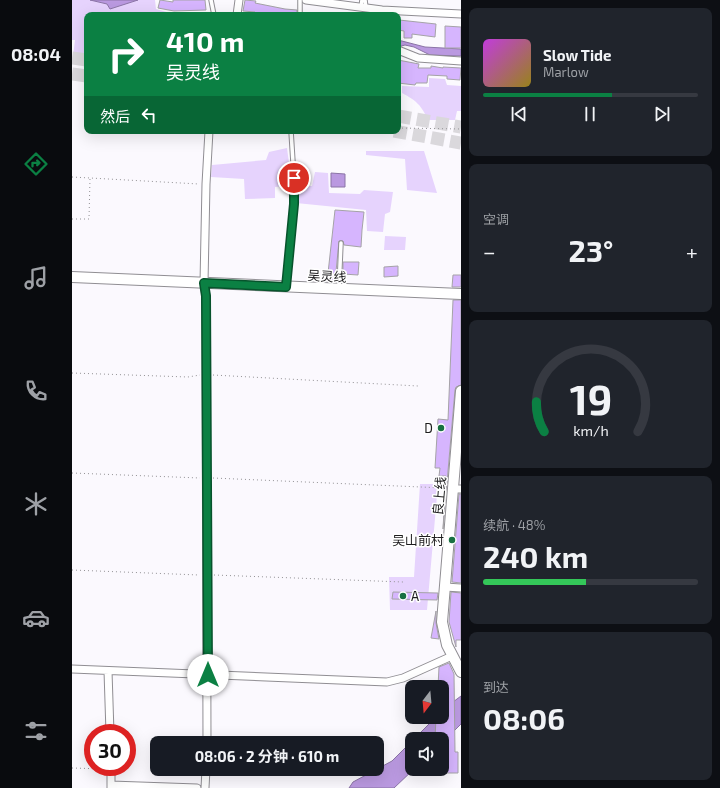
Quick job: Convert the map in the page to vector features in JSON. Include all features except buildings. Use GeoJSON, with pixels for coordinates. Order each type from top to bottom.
{"type":"FeatureCollection","features":[{"type":"Feature","properties":{"kind":"street"},"geometry":{"type":"LineString","coordinates":[[237,12],[239,0]]}},
{"type":"Feature","properties":{"kind":"street"},"geometry":{"type":"LineString","coordinates":[[306,0],[461,14]]}},
{"type":"Feature","properties":{"kind":"street"},"geometry":{"type":"LineString","coordinates":[[401,51],[418,58],[461,61]]}},
{"type":"Feature","properties":{"kind":"street"},"geometry":{"type":"LineString","coordinates":[[207,736],[207,375],[206,296],[204,283],[206,184],[209,134]]}},
{"type":"Feature","properties":{"kind":"street","name":"吴灵线"},"geometry":{"type":"LineString","coordinates":[[72,277],[461,294]]}},
{"type":"Feature","properties":{"kind":"street","name":"良上线"},"geometry":{"type":"LineString","coordinates":[[461,391],[457,489],[445,587],[443,630],[452,656],[461,672]]}},
{"type":"Feature","properties":{"kind":"street"},"geometry":{"type":"LineString","coordinates":[[445,587],[461,588]]}},
{"type":"Feature","properties":{"kind":"street"},"geometry":{"type":"LineString","coordinates":[[72,669],[387,682],[403,678],[452,656]]}},
{"type":"Feature","properties":{"kind":"street"},"geometry":{"type":"LineString","coordinates":[[108,671],[110,724]]}},
{"type":"Feature","properties":{"kind":"street"},"geometry":{"type":"LineString","coordinates":[[111,776],[111,787],[197,788]]}},
{"type":"Feature","properties":{"kind":"street"},"geometry":{"type":"LineString","coordinates":[[205,788],[206,776]]}},
{"type":"Feature","properties":{"kind":"lane"},"geometry":{"type":"LineString","coordinates":[[211,0],[213,12]]}},
{"type":"Feature","properties":{"kind":"lane"},"geometry":{"type":"LineString","coordinates":[[300,0],[300,12]]}},
{"type":"Feature","properties":{"kind":"lane"},"geometry":{"type":"LineString","coordinates":[[363,5],[365,0]]}},
{"type":"Feature","properties":{"kind":"lane"},"geometry":{"type":"LineString","coordinates":[[286,287],[294,194],[291,134]]}},
{"type":"Feature","properties":{"kind":"lane"},"geometry":{"type":"LineString","coordinates":[[339,289],[341,243]]}},
{"type":"Feature","properties":{"kind":"path"},"geometry":{"type":"LineString","coordinates":[[401,128],[461,129]]}},
{"type":"Feature","properties":{"kind":"path"},"geometry":{"type":"LineString","coordinates":[[72,177],[206,184]]}},
{"type":"Feature","properties":{"kind":"path"},"geometry":{"type":"LineString","coordinates":[[72,219],[89,219],[90,177]]}},
{"type":"Feature","properties":{"kind":"path"},"geometry":{"type":"LineString","coordinates":[[72,373],[188,377],[207,375],[418,386]]}},
{"type":"Feature","properties":{"kind":"path"},"geometry":{"type":"LineString","coordinates":[[72,473],[457,489]]}},
{"type":"Feature","properties":{"kind":"path"},"geometry":{"type":"LineString","coordinates":[[72,570],[403,582]]}},
{"type":"Feature","properties":{"kind":"path"},"geometry":{"type":"LineString","coordinates":[[72,768],[84,768]]}},
{"type":"Feature","properties":{"kind":"shaded area"},"geometry":{"type":"Polygon","coordinates":[[[72,0],[90,0],[107,4],[110,9],[138,0],[155,0],[156,9],[166,12],[84,12],[84,65],[78,65],[73,56],[75,40],[72,40],[72,0]]]}},
{"type":"Feature","properties":{"kind":"shaded area"},"geometry":{"type":"Polygon","coordinates":[[[90,0],[138,0],[110,9],[107,4],[90,0]]]}},
{"type":"Feature","properties":{"kind":"shaded area"},"geometry":{"type":"Polygon","coordinates":[[[401,41],[425,47],[461,49],[461,56],[430,55],[414,47],[405,45],[401,46],[401,41]]]}},
{"type":"Feature","properties":{"kind":"shaded area"},"geometry":{"type":"Polygon","coordinates":[[[429,78],[445,79],[447,85],[461,86],[461,111],[457,111],[455,120],[428,120],[418,104],[402,93],[402,86],[429,87],[429,78]]]}},
{"type":"Feature","properties":{"kind":"shaded area"},"geometry":{"type":"Polygon","coordinates":[[[287,148],[292,185],[275,187],[275,198],[245,199],[244,179],[211,177],[212,165],[266,160],[269,152],[287,148]]]}},
{"type":"Feature","properties":{"kind":"shaded area"},"geometry":{"type":"Polygon","coordinates":[[[366,151],[424,151],[437,193],[407,190],[405,159],[366,155],[366,151]]]}},
{"type":"Feature","properties":{"kind":"shaded area"},"geometry":{"type":"Polygon","coordinates":[[[315,172],[328,173],[329,193],[360,194],[364,190],[393,192],[390,212],[385,214],[383,232],[367,231],[366,210],[296,203],[297,186],[312,186],[315,172]]]}},
{"type":"Feature","properties":{"kind":"shaded area"},"geometry":{"type":"Polygon","coordinates":[[[331,173],[345,174],[345,187],[331,187],[331,173]]]}},
{"type":"Feature","properties":{"kind":"shaded area"},"geometry":{"type":"Polygon","coordinates":[[[385,236],[406,237],[405,250],[384,250],[385,236]]]}},
{"type":"Feature","properties":{"kind":"shaded area"},"geometry":{"type":"Polygon","coordinates":[[[420,484],[438,484],[427,610],[390,610],[389,577],[414,577],[420,484]]]}},
{"type":"Feature","properties":{"kind":"shaded area"},"geometry":{"type":"Polygon","coordinates":[[[461,696],[461,724],[449,736],[449,732],[421,732],[429,724],[449,724],[449,705],[461,696]]]}},
{"type":"Feature","properties":{"kind":"shaded area"},"geometry":{"type":"Polygon","coordinates":[[[405,748],[405,776],[407,776],[394,788],[349,788],[353,782],[364,776],[384,776],[384,765],[392,761],[405,748]]]}},
{"type":"Feature","properties":{"kind":"tunnel"},"geometry":{"type":"LineString","coordinates":[[72,58],[84,60]]}},
{"type":"Feature","properties":{"kind":"tunnel"},"geometry":{"type":"LineString","coordinates":[[72,74],[84,76]]}},
{"type":"Feature","properties":{"kind":"tunnel"},"geometry":{"type":"LineString","coordinates":[[401,117],[461,127]]}},
{"type":"Feature","properties":{"kind":"tunnel"},"geometry":{"type":"LineString","coordinates":[[401,132],[461,143]]}},
{"type":"Feature","properties":{"kind":"place","name":"D"},"geometry":{"type":"Point","coordinates":[441,428]}},
{"type":"Feature","properties":{"kind":"place","name":"吴山前村"},"geometry":{"type":"Point","coordinates":[452,540]}},
{"type":"Feature","properties":{"kind":"place","name":"A"},"geometry":{"type":"Point","coordinates":[403,596]}},
{"type":"Feature","properties":{"kind":"route"},"geometry":{"type":"LineString","coordinates":[[208,675],[206,296],[204,283],[286,287],[294,204],[294,178]]}}]}
